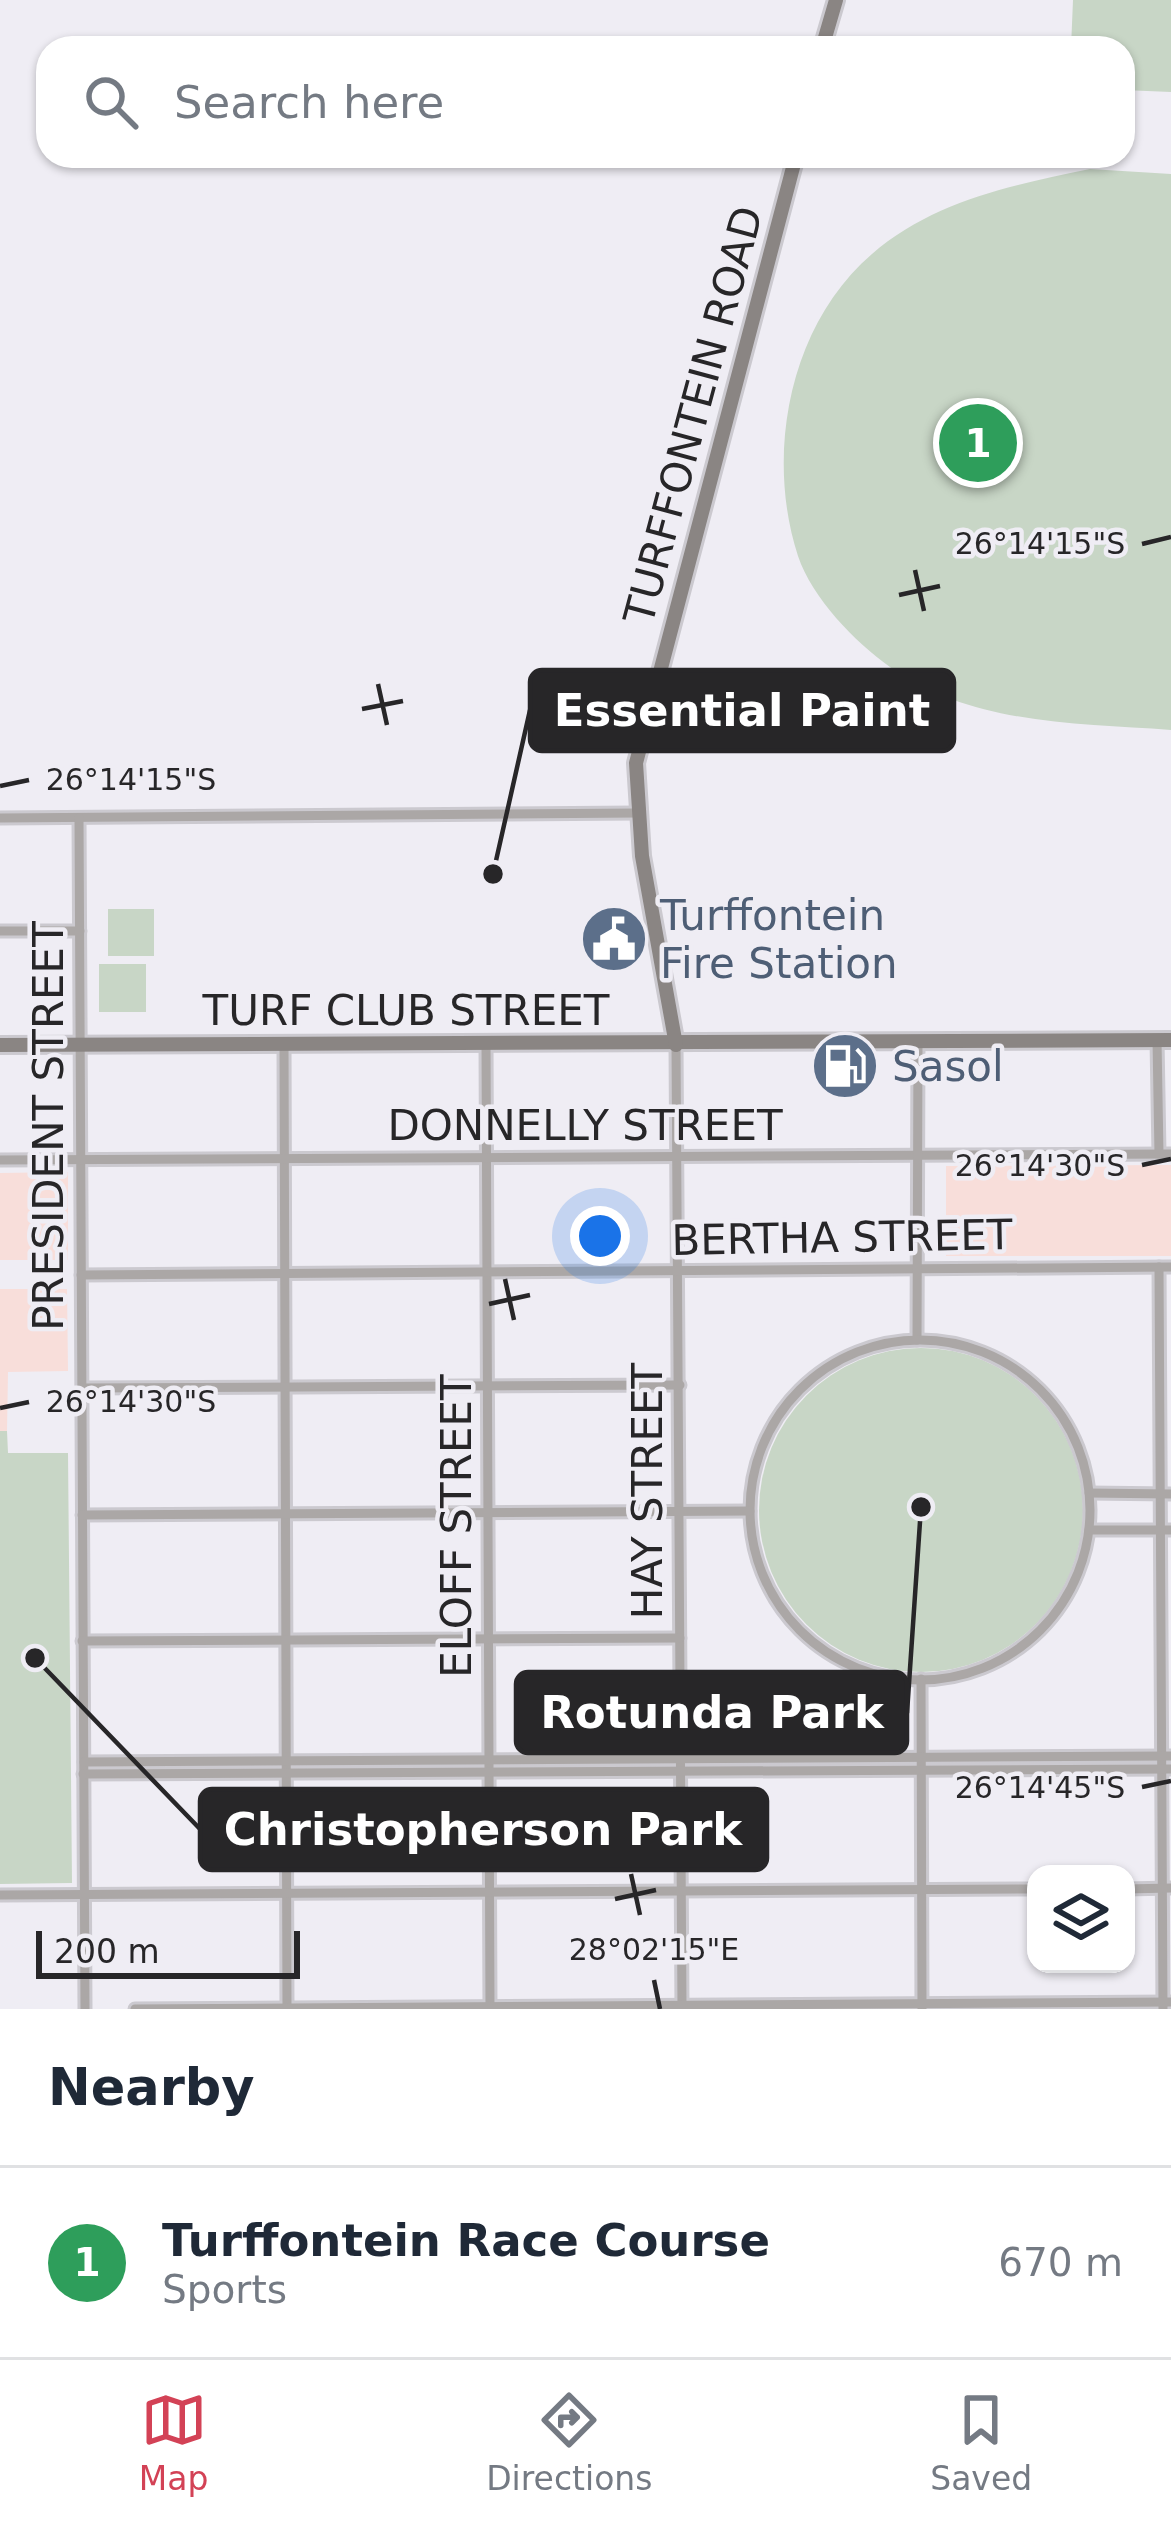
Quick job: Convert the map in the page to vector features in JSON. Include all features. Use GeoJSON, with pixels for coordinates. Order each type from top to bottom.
{"type":"FeatureCollection","features":[{"type":"Feature","properties":{"kind":"main road"},"geometry":{"type":"LineString","coordinates":[[826,36],[836,0]]}},
{"type":"Feature","properties":{"kind":"main road","name":"TURFFONTEIN ROAD"},"geometry":{"type":"LineString","coordinates":[[676,1045],[637,813],[639,745],[793,168]]}},
{"type":"Feature","properties":{"kind":"main road","name":"TURF CLUB STREET"},"geometry":{"type":"LineString","coordinates":[[0,1045],[1164,1040]]}},
{"type":"Feature","properties":{"kind":"street"},"geometry":{"type":"LineString","coordinates":[[0,818],[637,813]]}},
{"type":"Feature","properties":{"kind":"street","name":"PRESIDENT STREET"},"geometry":{"type":"LineString","coordinates":[[79,818],[86,2009]]}},
{"type":"Feature","properties":{"kind":"street"},"geometry":{"type":"LineString","coordinates":[[0,931],[80,931]]}},
{"type":"Feature","properties":{"kind":"street"},"geometry":{"type":"LineString","coordinates":[[1164,1040],[1165,1154]]}},
{"type":"Feature","properties":{"kind":"street"},"geometry":{"type":"LineString","coordinates":[[284,1043],[287,2008]]}},
{"type":"Feature","properties":{"kind":"street","name":"ELOFF STREET"},"geometry":{"type":"LineString","coordinates":[[486,1043],[490,2008]]}},
{"type":"Feature","properties":{"kind":"street"},"geometry":{"type":"LineString","coordinates":[[917,1340],[919,1043]]}},
{"type":"Feature","properties":{"kind":"street","name":"HAY STREET"},"geometry":{"type":"LineString","coordinates":[[676,1045],[682,2007]]}},
{"type":"Feature","properties":{"kind":"street","name":"DONNELLY STREET"},"geometry":{"type":"LineString","coordinates":[[0,1160],[1165,1154]]}},
{"type":"Feature","properties":{"kind":"street"},"geometry":{"type":"LineString","coordinates":[[135,2009],[1166,2004],[1165,1267]]}},
{"type":"Feature","properties":{"kind":"street","name":"BERTHA STREET"},"geometry":{"type":"LineString","coordinates":[[81,1275],[1165,1267]]}},
{"type":"Feature","properties":{"kind":"street"},"geometry":{"type":"LineString","coordinates":[[917,1340],[979,1351],[1033,1383],[1072,1432],[1090,1492],[1089,1530],[1075,1580],[1033,1636],[989,1664],[921,1679],[847,1663],[800,1630],[760,1567],[750,1510],[764,1443],[803,1387],[862,1350],[917,1340]]}},
{"type":"Feature","properties":{"kind":"street"},"geometry":{"type":"LineString","coordinates":[[82,1388],[680,1385]]}},
{"type":"Feature","properties":{"kind":"street"},"geometry":{"type":"LineString","coordinates":[[1090,1492],[1165,1494]]}},
{"type":"Feature","properties":{"kind":"street"},"geometry":{"type":"LineString","coordinates":[[82,1515],[750,1510]]}},
{"type":"Feature","properties":{"kind":"street"},"geometry":{"type":"LineString","coordinates":[[1089,1530],[1165,1530]]}},
{"type":"Feature","properties":{"kind":"street"},"geometry":{"type":"LineString","coordinates":[[82,1641],[680,1638]]}},
{"type":"Feature","properties":{"kind":"street"},"geometry":{"type":"LineString","coordinates":[[921,1679],[922,2007]]}},
{"type":"Feature","properties":{"kind":"street"},"geometry":{"type":"LineString","coordinates":[[84,1762],[286,1760],[588,1772],[807,1770],[994,1763],[1041,1756],[1166,1756]]}},
{"type":"Feature","properties":{"kind":"street"},"geometry":{"type":"LineString","coordinates":[[1040,1769],[1041,1756]]}},
{"type":"Feature","properties":{"kind":"street"},"geometry":{"type":"LineString","coordinates":[[83,1774],[490,1766],[587,1758],[807,1758],[921,1764]]}},
{"type":"Feature","properties":{"kind":"street"},"geometry":{"type":"LineString","coordinates":[[587,1758],[588,1772]]}},
{"type":"Feature","properties":{"kind":"street"},"geometry":{"type":"LineString","coordinates":[[807,1758],[807,1770]]}},
{"type":"Feature","properties":{"kind":"street"},"geometry":{"type":"LineString","coordinates":[[184,1760],[184,1773]]}},
{"type":"Feature","properties":{"kind":"street"},"geometry":{"type":"LineString","coordinates":[[994,1763],[1040,1769],[1166,1769]]}},
{"type":"Feature","properties":{"kind":"street"},"geometry":{"type":"LineString","coordinates":[[1135,1889],[1167,1888]]}},
{"type":"Feature","properties":{"kind":"street"},"geometry":{"type":"LineString","coordinates":[[0,1895],[1027,1889]]}},
{"type":"Feature","properties":{"kind":"shaded area"},"geometry":{"type":"Polygon","coordinates":[[[1171,1165],[1171,1256],[946,1256],[946,1166],[1171,1165]]]}},
{"type":"Feature","properties":{"kind":"shaded area"},"geometry":{"type":"Polygon","coordinates":[[[68,1172],[68,1260],[0,1260],[0,1173],[68,1172]]]}},
{"type":"Feature","properties":{"kind":"shaded area"},"geometry":{"type":"Polygon","coordinates":[[[0,1289],[67,1289],[68,1371],[8,1372],[7,1431],[0,1431],[0,1289]]]}},
{"type":"Feature","properties":{"kind":"green space"},"geometry":{"type":"Polygon","coordinates":[[[1073,0],[1171,0],[1171,92],[1135,90],[1135,36],[1072,36],[1073,0]]]}},
{"type":"Feature","properties":{"kind":"green space"},"geometry":{"type":"Polygon","coordinates":[[[1090,169],[1171,174],[1171,730],[1025,718],[989,711],[921,686],[877,657],[824,603],[798,556],[788,517],[785,435],[792,394],[803,354],[844,283],[896,236],[947,208],[1090,169]]]}},
{"type":"Feature","properties":{"kind":"green space"},"geometry":{"type":"Polygon","coordinates":[[[108,909],[154,909],[154,956],[108,956],[108,909]]]}},
{"type":"Feature","properties":{"kind":"green space"},"geometry":{"type":"Polygon","coordinates":[[[99,964],[146,964],[146,1012],[99,1012],[99,964]]]}},
{"type":"Feature","properties":{"kind":"green space"},"geometry":{"type":"Polygon","coordinates":[[[921,1348],[983,1360],[1036,1395],[1071,1448],[1083,1510],[1071,1572],[1036,1625],[983,1660],[921,1672],[859,1660],[806,1625],[771,1572],[759,1510],[771,1448],[806,1395],[859,1360],[921,1348]]]}},
{"type":"Feature","properties":{"kind":"green space"},"geometry":{"type":"Polygon","coordinates":[[[0,1431],[7,1431],[8,1453],[68,1453],[72,1883],[0,1884],[0,1431]]]}},
{"type":"Feature","properties":{"kind":"place","name":"Turffontein Race Course"},"geometry":{"type":"Point","coordinates":[978,443]}},
{"type":"Feature","properties":{"kind":"place","name":"Essential Paint"},"geometry":{"type":"Point","coordinates":[493,874]}},
{"type":"Feature","properties":{"kind":"place","name":"Turffontein Fire Station"},"geometry":{"type":"Point","coordinates":[614,939]}},
{"type":"Feature","properties":{"kind":"place","name":"Sasol"},"geometry":{"type":"Point","coordinates":[845,1066]}},
{"type":"Feature","properties":{"kind":"place","name":"Rotunda Park"},"geometry":{"type":"Point","coordinates":[921,1507]}},
{"type":"Feature","properties":{"kind":"place","name":"Christopherson Park"},"geometry":{"type":"Point","coordinates":[35,1658]}}]}
